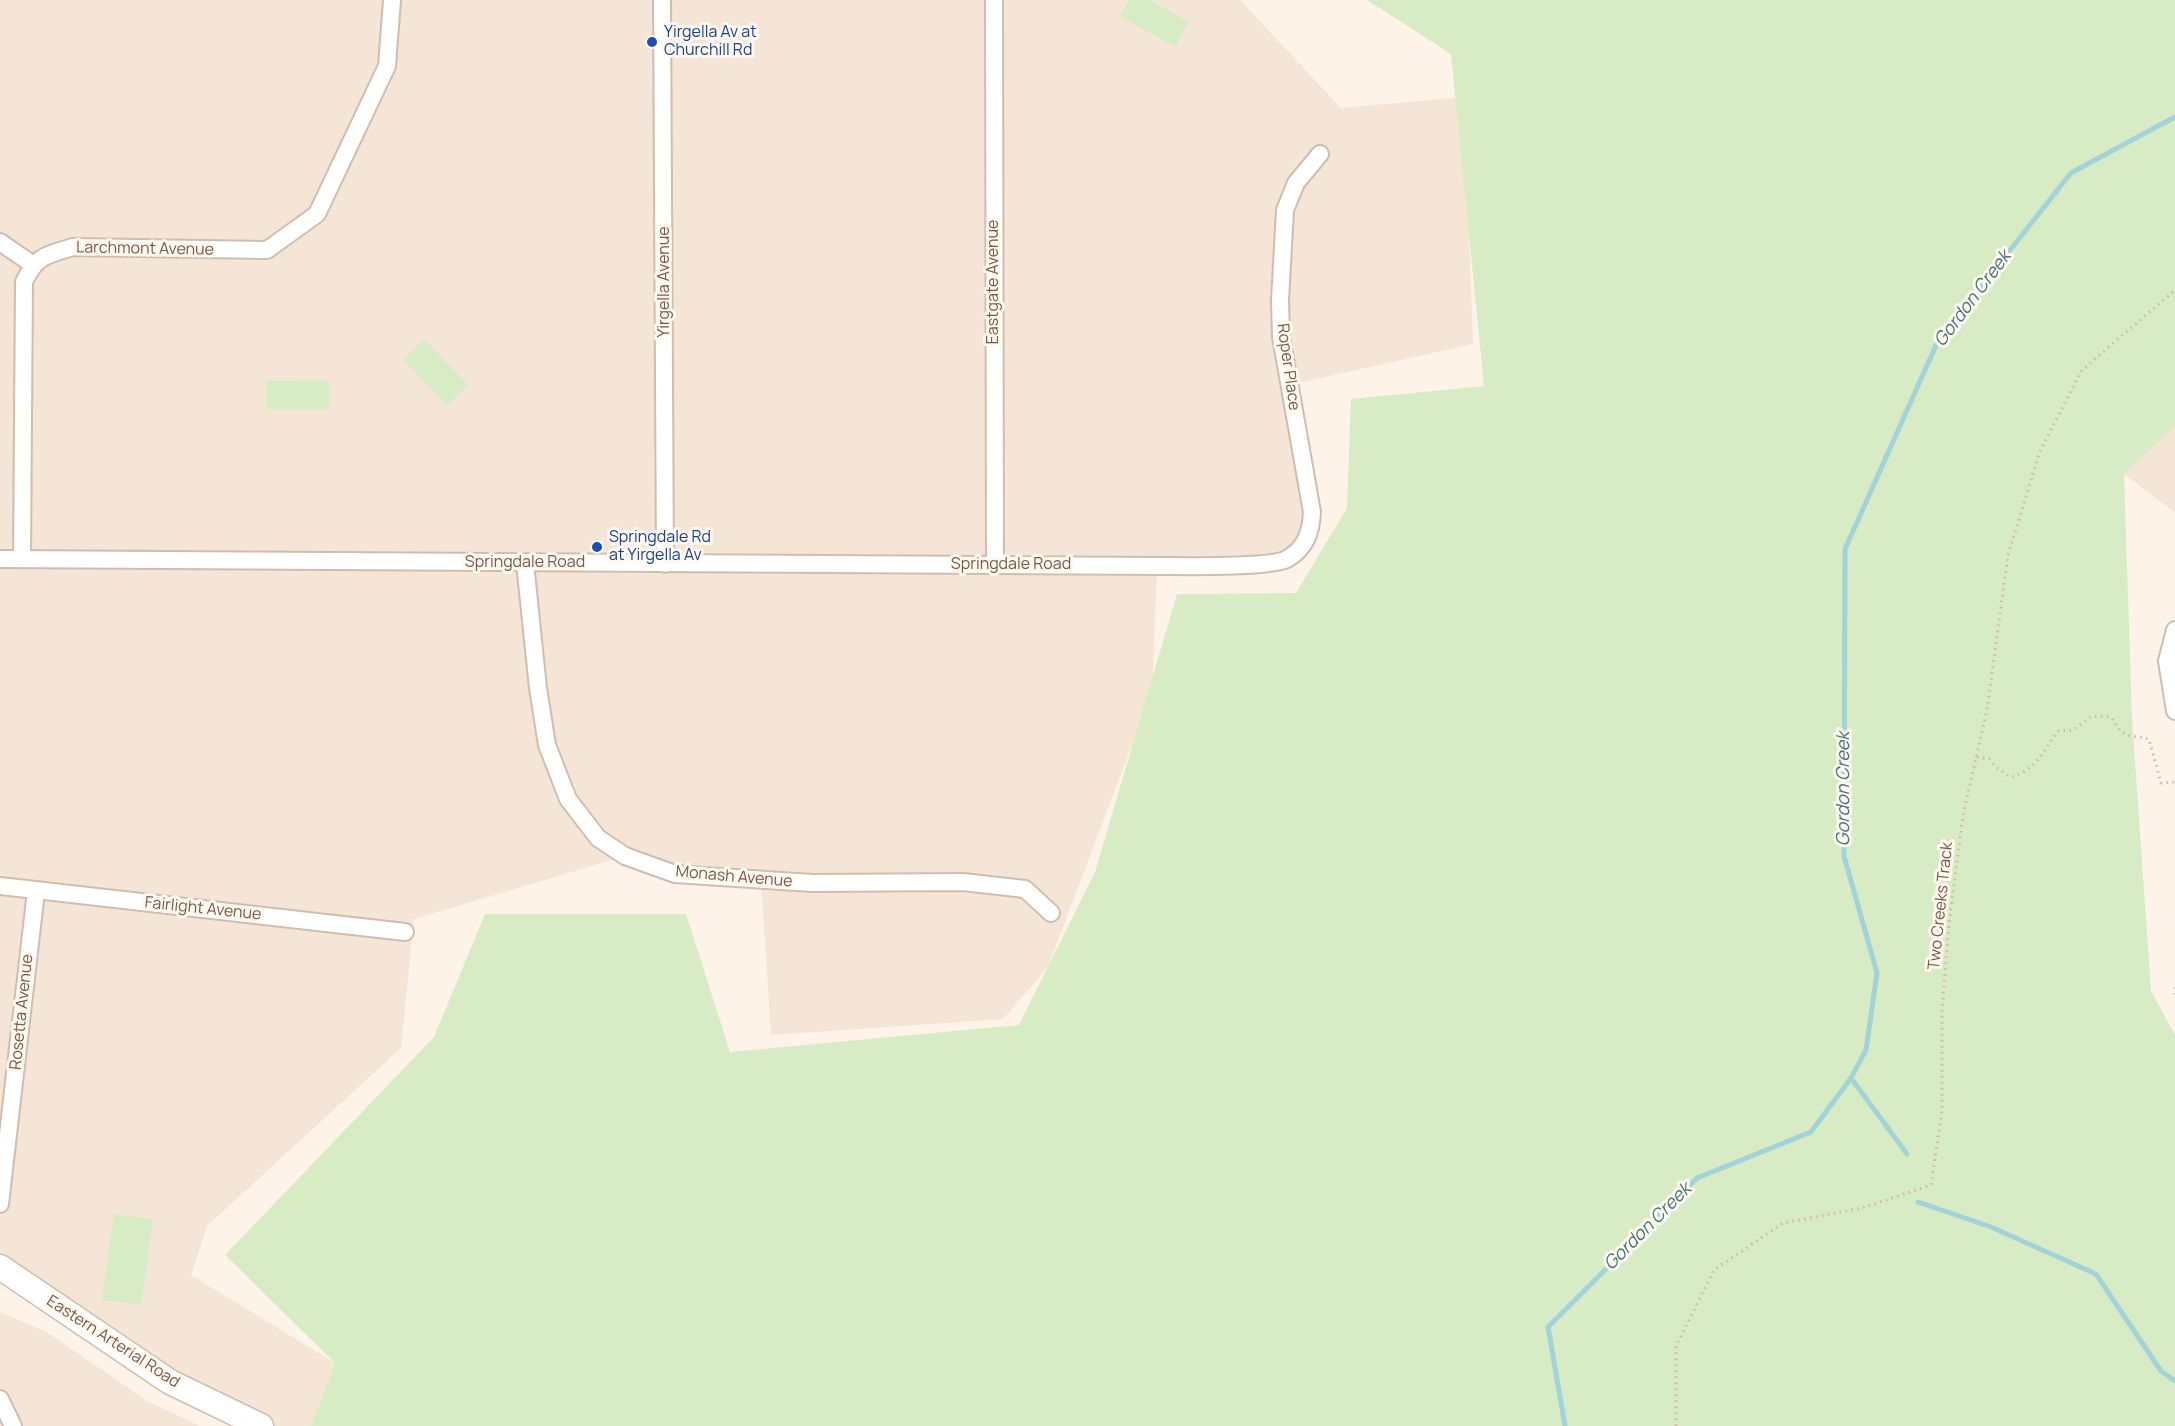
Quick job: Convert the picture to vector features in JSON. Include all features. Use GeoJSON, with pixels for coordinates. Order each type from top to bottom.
{"type":"FeatureCollection","features":[{"type":"Feature","properties":{"kind":"main road","name":"Eastern Arterial Road"},"geometry":{"type":"LineString","coordinates":[[0,1267],[170,1382],[261,1426]]}},
{"type":"Feature","properties":{"kind":"street","name":"Larchmont Avenue"},"geometry":{"type":"LineString","coordinates":[[32,264],[50,253],[73,247],[267,250],[317,214],[387,66],[392,0]]}},
{"type":"Feature","properties":{"kind":"street","name":"Yirgella Avenue"},"geometry":{"type":"LineString","coordinates":[[662,0],[665,564]]}},
{"type":"Feature","properties":{"kind":"street","name":"Eastgate Avenue"},"geometry":{"type":"LineString","coordinates":[[994,0],[994,565]]}},
{"type":"Feature","properties":{"kind":"street","name":"Roper Place"},"geometry":{"type":"LineString","coordinates":[[1266,564],[1285,560],[1298,552],[1306,542],[1311,527],[1312,512],[1281,337],[1280,300],[1285,210],[1296,183],[1320,154]]}},
{"type":"Feature","properties":{"kind":"street"},"geometry":{"type":"LineString","coordinates":[[0,242],[32,264],[24,282],[22,559]]}},
{"type":"Feature","properties":{"kind":"street","name":"Springdale Road"},"geometry":{"type":"LineString","coordinates":[[0,559],[665,564],[1266,564]]}},
{"type":"Feature","properties":{"kind":"street","name":"Monash Avenue"},"geometry":{"type":"LineString","coordinates":[[525,563],[538,688],[548,745],[568,799],[598,838],[625,856],[675,874],[812,883],[963,882],[1025,889],[1051,913]]}},
{"type":"Feature","properties":{"kind":"street"},"geometry":{"type":"LineString","coordinates":[[2175,630],[2167,661],[2175,711]]}},
{"type":"Feature","properties":{"kind":"street","name":"Fairlight Avenue"},"geometry":{"type":"LineString","coordinates":[[0,886],[405,932]]}},
{"type":"Feature","properties":{"kind":"street","name":"Rosetta Avenue"},"geometry":{"type":"LineString","coordinates":[[0,1204],[36,891]]}},
{"type":"Feature","properties":{"kind":"street"},"geometry":{"type":"LineString","coordinates":[[0,1399],[13,1426]]}},
{"type":"Feature","properties":{"kind":"path","name":"Two Creeks Track"},"geometry":{"type":"LineString","coordinates":[[1676,1426],[1676,1346],[1714,1270],[1783,1223],[1862,1208],[1930,1185],[1942,1111],[1942,1009],[1949,924],[1964,815],[1987,710],[2008,555],[2040,451],[2082,370],[2175,290]]}},
{"type":"Feature","properties":{"kind":"path"},"geometry":{"type":"LineString","coordinates":[[1977,756],[1989,759],[1995,767],[2010,777],[2019,775],[2027,771],[2041,757],[2058,731],[2073,730],[2092,716],[2111,717],[2120,733],[2131,738],[2149,739],[2161,783],[2175,782]]}},
{"type":"Feature","properties":{"kind":"path"},"geometry":{"type":"LineString","coordinates":[[2175,987],[2175,997]]}},
{"type":"Feature","properties":{"kind":"shaded area"},"geometry":{"type":"Polygon","coordinates":[[[0,0],[1240,0],[1341,108],[1464,97],[1473,344],[1289,385],[1312,512],[1285,560],[1157,566],[1152,692],[1048,967],[1003,1019],[771,1035],[761,880],[675,874],[625,856],[414,919],[401,1048],[207,1226],[191,1275],[335,1363],[311,1426],[261,1426],[0,1267],[0,0]]]}},
{"type":"Feature","properties":{"kind":"shaded area"},"geometry":{"type":"Polygon","coordinates":[[[2175,427],[2175,513],[2124,474],[2175,427]]]}},
{"type":"Feature","properties":{"kind":"shaded area"},"geometry":{"type":"Polygon","coordinates":[[[0,1312],[45,1331],[149,1402],[200,1426],[0,1426],[0,1312]]]}},
{"type":"Feature","properties":{"kind":"green space"},"geometry":{"type":"Polygon","coordinates":[[[1129,0],[1150,0],[1189,22],[1175,47],[1120,16],[1129,0]]]}},
{"type":"Feature","properties":{"kind":"green space"},"geometry":{"type":"Polygon","coordinates":[[[1367,0],[2175,0],[2175,427],[2124,474],[2132,718],[2151,991],[2175,1035],[2175,1426],[311,1426],[335,1363],[225,1255],[434,1037],[485,914],[686,914],[730,1052],[1019,1025],[1095,872],[1177,594],[1296,593],[1347,508],[1351,399],[1484,386],[1451,54],[1367,0]]]}},
{"type":"Feature","properties":{"kind":"green space"},"geometry":{"type":"Polygon","coordinates":[[[424,339],[468,385],[447,405],[403,360],[424,339]]]}},
{"type":"Feature","properties":{"kind":"green space"},"geometry":{"type":"Polygon","coordinates":[[[329,380],[329,409],[266,409],[266,381],[329,380]]]}},
{"type":"Feature","properties":{"kind":"green space"},"geometry":{"type":"Polygon","coordinates":[[[114,1214],[153,1219],[141,1305],[102,1300],[114,1214]]]}},
{"type":"Feature","properties":{"kind":"waterway","name":"Gordon Creek"},"geometry":{"type":"LineString","coordinates":[[1565,1426],[1548,1327],[1697,1178],[1811,1132],[1851,1078],[1866,1050],[1877,973],[1844,856],[1845,549],[1938,341],[2071,173],[2175,117]]}},
{"type":"Feature","properties":{"kind":"waterway"},"geometry":{"type":"LineString","coordinates":[[1851,1078],[1907,1154]]}},
{"type":"Feature","properties":{"kind":"waterway"},"geometry":{"type":"LineString","coordinates":[[1918,1202],[1991,1227],[2096,1274],[2161,1371],[2175,1381]]}},
{"type":"Feature","properties":{"kind":"place","name":"Yirgella Av at Churchill Rd"},"geometry":{"type":"Point","coordinates":[652,42]}},
{"type":"Feature","properties":{"kind":"place","name":"Springdale Rd at Yirgella Av"},"geometry":{"type":"Point","coordinates":[597,547]}}]}
